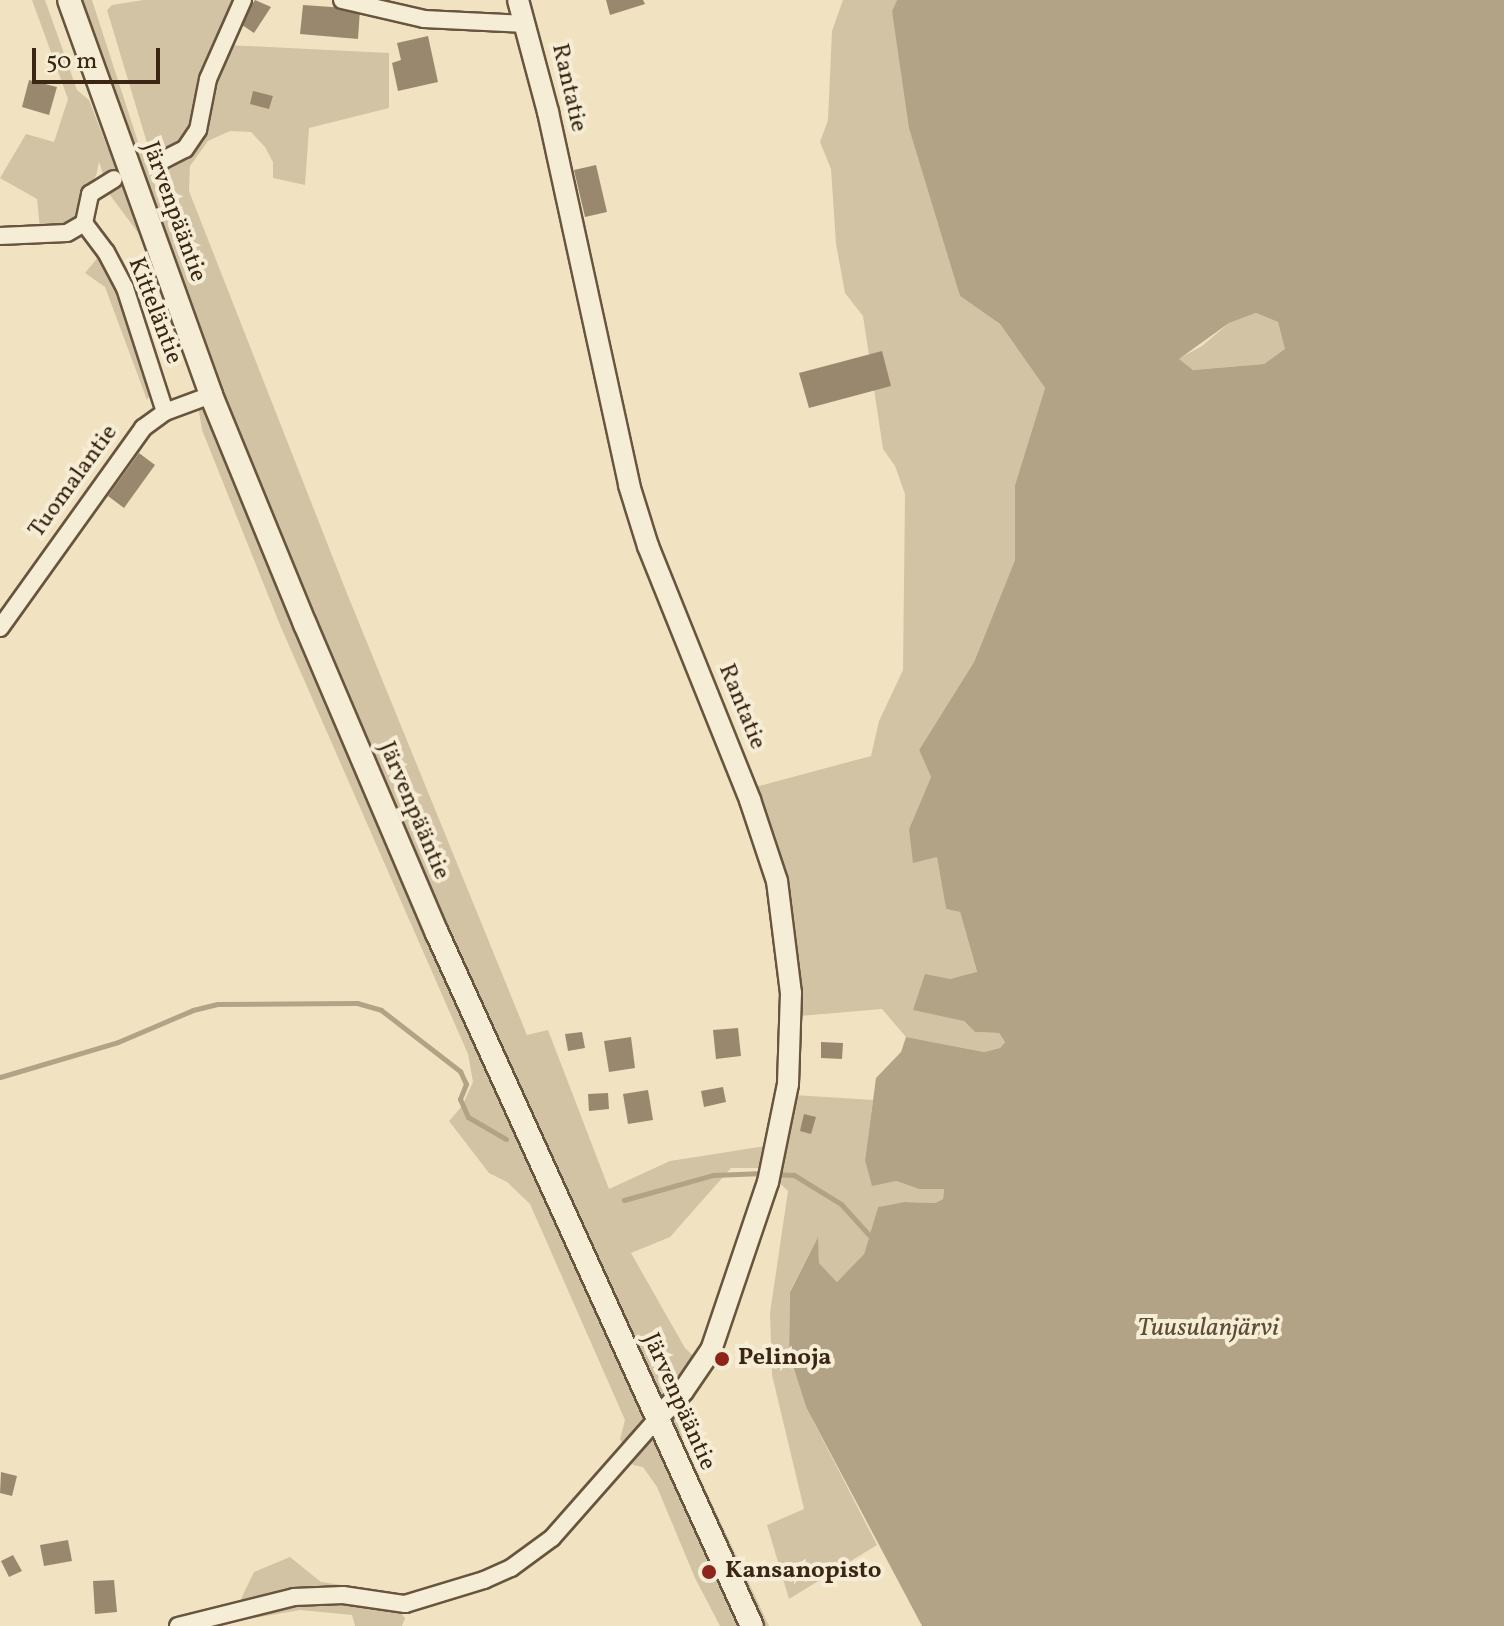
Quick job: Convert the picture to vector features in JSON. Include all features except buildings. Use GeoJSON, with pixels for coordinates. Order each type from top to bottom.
{"type":"FeatureCollection","features":[{"type":"Feature","properties":{"kind":"main road","name":"Järvenpääntie"},"geometry":{"type":"LineString","coordinates":[[69,0],[211,395],[431,918],[752,1626]]}},
{"type":"Feature","properties":{"kind":"street"},"geometry":{"type":"LineString","coordinates":[[159,162],[185,149],[198,130],[208,79],[243,0]]}},
{"type":"Feature","properties":{"kind":"street"},"geometry":{"type":"LineString","coordinates":[[342,0],[424,19],[526,24]]}},
{"type":"Feature","properties":{"kind":"street","name":"Rantatie"},"geometry":{"type":"LineString","coordinates":[[518,0],[526,24],[629,485],[648,546],[750,800],[777,881],[791,993],[792,1037],[788,1084],[768,1182],[711,1350],[683,1391],[656,1420]]}},
{"type":"Feature","properties":{"kind":"street"},"geometry":{"type":"LineString","coordinates":[[0,236],[67,233],[84,223],[90,194],[114,179]]}},
{"type":"Feature","properties":{"kind":"street","name":"Kitteläntie"},"geometry":{"type":"LineString","coordinates":[[84,223],[106,252],[125,288],[165,412]]}},
{"type":"Feature","properties":{"kind":"street","name":"Tuomalantie"},"geometry":{"type":"LineString","coordinates":[[0,628],[143,428],[165,412],[211,395]]}},
{"type":"Feature","properties":{"kind":"street"},"geometry":{"type":"LineString","coordinates":[[178,1626],[294,1597],[343,1595],[405,1604],[484,1580],[511,1568],[552,1538],[656,1420]]}},
{"type":"Feature","properties":{"kind":"shaded area"},"geometry":{"type":"Polygon","coordinates":[[[32,0],[45,0],[77,90],[89,100],[108,149],[133,145],[81,0],[92,0],[139,145],[147,143],[107,10],[112,5],[143,0],[240,0],[228,45],[389,53],[389,108],[309,128],[305,185],[273,178],[273,162],[265,147],[251,132],[230,131],[208,141],[190,166],[189,191],[344,586],[527,1035],[548,1030],[609,1189],[670,1161],[772,1145],[778,1094],[873,1100],[865,1160],[896,1181],[919,1189],[944,1189],[943,1199],[935,1203],[904,1202],[878,1207],[864,1254],[837,1282],[819,1263],[817,1239],[790,1291],[789,1353],[806,1407],[877,1545],[789,1599],[767,1525],[804,1509],[772,1375],[770,1313],[788,1191],[763,1168],[731,1168],[670,1237],[631,1253],[685,1348],[710,1372],[686,1404],[682,1439],[769,1626],[720,1626],[695,1578],[657,1487],[643,1467],[633,1465],[620,1439],[625,1420],[530,1204],[507,1182],[489,1173],[449,1121],[462,1106],[473,1082],[468,1054],[280,625],[202,430],[195,387],[139,234],[110,195],[99,162],[96,176],[79,196],[79,227],[41,239],[37,199],[0,178],[26,134],[54,142],[68,99],[32,0]]]}},
{"type":"Feature","properties":{"kind":"shaded area"},"geometry":{"type":"Polygon","coordinates":[[[843,0],[897,0],[892,11],[960,296],[1000,324],[1045,388],[1015,485],[1015,560],[974,662],[919,750],[931,777],[909,829],[937,856],[946,909],[960,912],[977,973],[950,979],[964,1021],[975,1032],[999,1033],[1005,1042],[1000,1048],[984,1052],[906,1037],[882,1009],[800,1016],[783,871],[755,787],[871,756],[879,721],[903,670],[905,494],[895,466],[883,449],[863,316],[845,293],[836,244],[831,169],[820,142],[828,120],[832,31],[843,0]]]}},
{"type":"Feature","properties":{"kind":"shaded area"},"geometry":{"type":"Polygon","coordinates":[[[99,256],[115,273],[155,385],[147,400],[105,287],[85,273],[99,256]]]}},
{"type":"Feature","properties":{"kind":"shaded area"},"geometry":{"type":"Polygon","coordinates":[[[1256,313],[1278,322],[1286,349],[1264,364],[1193,370],[1178,359],[1202,346],[1229,323],[1256,313]]]}},
{"type":"Feature","properties":{"kind":"shaded area"},"geometry":{"type":"Polygon","coordinates":[[[290,1557],[321,1582],[383,1591],[405,1618],[402,1626],[355,1626],[352,1615],[300,1610],[249,1619],[241,1599],[254,1572],[290,1557]]]}},
{"type":"Feature","properties":{"kind":"water","name":"Tuusulanjärvi"},"geometry":{"type":"Polygon","coordinates":[[[897,0],[1504,0],[1504,1626],[922,1626],[806,1407],[789,1353],[790,1292],[818,1237],[819,1263],[837,1282],[864,1254],[878,1207],[904,1202],[935,1203],[943,1199],[944,1189],[919,1189],[896,1181],[872,1186],[865,1160],[876,1078],[901,1052],[906,1037],[984,1052],[1000,1048],[1005,1042],[999,1033],[975,1032],[964,1021],[913,1010],[925,974],[950,979],[977,972],[960,912],[946,909],[937,857],[913,863],[909,829],[931,777],[919,750],[974,662],[1015,560],[1015,485],[1045,388],[1000,324],[960,296],[909,128],[892,11],[897,0]],[[1256,313],[1229,323],[1179,359],[1193,370],[1264,364],[1285,349],[1278,322],[1256,313]]]}},
{"type":"Feature","properties":{"kind":"waterway"},"geometry":{"type":"LineString","coordinates":[[0,1077],[118,1042],[193,1010],[217,1004],[357,1003],[381,1010],[460,1071],[466,1084],[460,1099],[468,1117],[506,1139]]}},
{"type":"Feature","properties":{"kind":"waterway"},"geometry":{"type":"LineString","coordinates":[[624,1200],[713,1175],[764,1173]]}},
{"type":"Feature","properties":{"kind":"waterway"},"geometry":{"type":"LineString","coordinates":[[774,1174],[794,1175],[841,1204],[869,1235]]}},
{"type":"Feature","properties":{"kind":"tunnel"},"geometry":{"type":"LineString","coordinates":[[123,176],[159,162]]}},
{"type":"Feature","properties":{"kind":"place","name":"Pelinoja"},"geometry":{"type":"Point","coordinates":[722,1359]}},
{"type":"Feature","properties":{"kind":"place","name":"Kansanopisto"},"geometry":{"type":"Point","coordinates":[709,1572]}}]}
